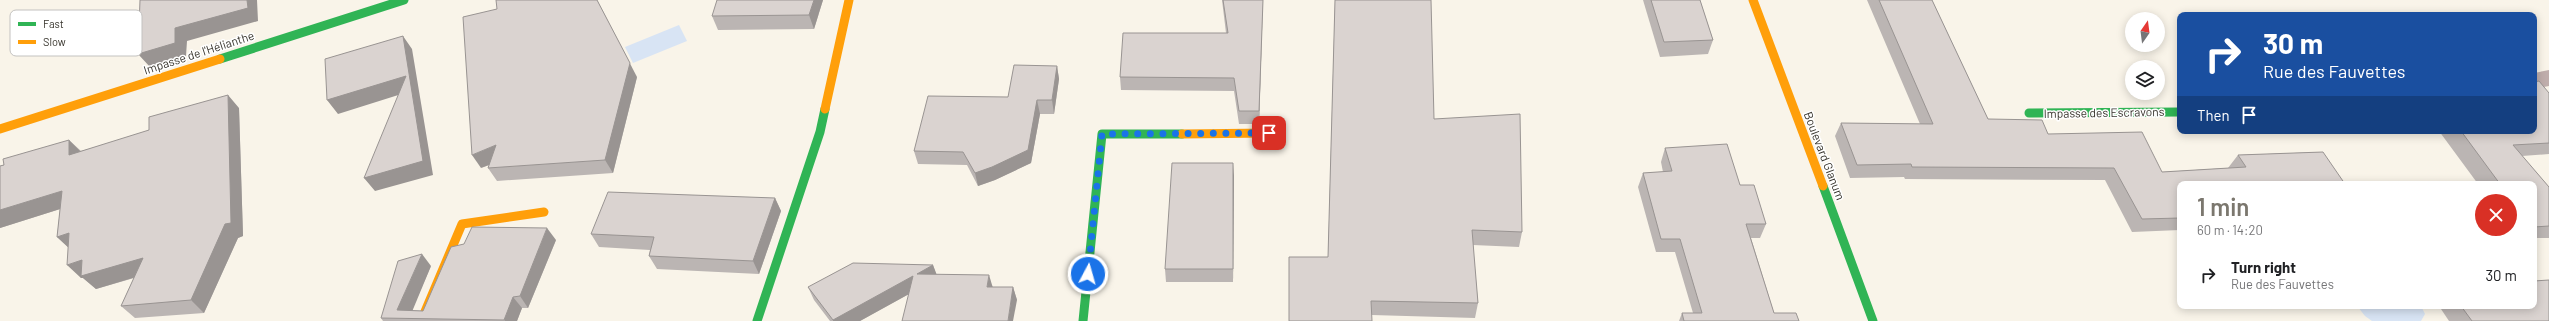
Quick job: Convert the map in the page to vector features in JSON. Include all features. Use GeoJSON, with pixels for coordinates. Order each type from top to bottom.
{"type":"FeatureCollection","features":[{"type":"Feature","properties":{"kind":"street","name":"Impasse de l'Hélianthe"},"geometry":{"type":"LineString","coordinates":[[0,129],[404,0]]}},
{"type":"Feature","properties":{"kind":"street"},"geometry":{"type":"LineString","coordinates":[[757,321],[820,132],[849,0]]}},
{"type":"Feature","properties":{"kind":"street","name":"Boulevard Glanum"},"geometry":{"type":"LineString","coordinates":[[1752,0],[1873,321]]}},
{"type":"Feature","properties":{"kind":"street"},"geometry":{"type":"LineString","coordinates":[[2537,80],[2549,78]]}},
{"type":"Feature","properties":{"kind":"street","name":"Impasse des Escravons"},"geometry":{"type":"LineString","coordinates":[[2028,114],[2177,112]]}},
{"type":"Feature","properties":{"kind":"street"},"geometry":{"type":"LineString","coordinates":[[1082,321],[1102,134],[1269,133]]}},
{"type":"Feature","properties":{"kind":"street"},"geometry":{"type":"LineString","coordinates":[[421,321],[462,224],[544,212]]}},
{"type":"Feature","properties":{"kind":"water"},"geometry":{"type":"Polygon","coordinates":[[[679,25],[687,41],[633,63],[625,47],[679,25]]]}},
{"type":"Feature","properties":{"kind":"water"},"geometry":{"type":"Polygon","coordinates":[[[2360,309],[2422,309],[2425,314],[2421,321],[2372,321],[2365,316],[2360,309]]]}},
{"type":"Feature","properties":{"kind":"building"},"geometry":{"type":"Polygon","coordinates":[[[140,0],[247,0],[248,8],[175,28],[175,43],[142,53],[142,10],[140,10],[140,0]]]}},
{"type":"Feature","properties":{"kind":"building"},"geometry":{"type":"Polygon","coordinates":[[[496,0],[597,0],[630,63],[605,160],[488,168],[496,145],[472,155],[463,17],[497,9],[496,0]]]}},
{"type":"Feature","properties":{"kind":"building"},"geometry":{"type":"Polygon","coordinates":[[[717,0],[814,0],[809,15],[712,16],[717,0]]]}},
{"type":"Feature","properties":{"kind":"building"},"geometry":{"type":"Polygon","coordinates":[[[1223,0],[1263,0],[1259,111],[1239,111],[1234,78],[1120,77],[1123,33],[1228,33],[1223,0]]]}},
{"type":"Feature","properties":{"kind":"building"},"geometry":{"type":"Polygon","coordinates":[[[1335,0],[1431,0],[1434,119],[1520,114],[1522,232],[1472,230],[1478,303],[1371,301],[1372,321],[1289,321],[1289,257],[1328,257],[1335,0]]]}},
{"type":"Feature","properties":{"kind":"building"},"geometry":{"type":"Polygon","coordinates":[[[1651,0],[1700,0],[1713,40],[1664,42],[1651,0]]]}},
{"type":"Feature","properties":{"kind":"building"},"geometry":{"type":"Polygon","coordinates":[[[1879,0],[1932,0],[1988,119],[2042,120],[2048,134],[2142,132],[2162,172],[2246,167],[2238,155],[2323,152],[2343,181],[2177,181],[2177,218],[2142,219],[2114,168],[1912,167],[1911,164],[1857,165],[1841,123],[1933,124],[1879,0]]]}},
{"type":"Feature","properties":{"kind":"building"},"geometry":{"type":"Polygon","coordinates":[[[403,36],[423,161],[364,178],[406,76],[327,100],[325,59],[403,36]]]}},
{"type":"Feature","properties":{"kind":"building"},"geometry":{"type":"Polygon","coordinates":[[[1014,65],[1057,66],[1052,100],[1037,100],[1028,150],[992,167],[975,173],[963,152],[914,151],[928,96],[1008,97],[1014,65]]]}},
{"type":"Feature","properties":{"kind":"building"},"geometry":{"type":"Polygon","coordinates":[[[2537,81],[2539,81],[2549,93],[2549,143],[2513,145],[2549,187],[2549,226],[2537,227],[2537,181],[2498,181],[2463,134],[2537,134],[2537,81]]]}},
{"type":"Feature","properties":{"kind":"building"},"geometry":{"type":"Polygon","coordinates":[[[228,95],[231,223],[225,224],[191,300],[121,306],[143,258],[81,276],[82,260],[67,265],[69,233],[57,237],[62,191],[0,210],[0,166],[4,165],[3,159],[69,140],[69,155],[149,130],[149,117],[228,95]]]}},
{"type":"Feature","properties":{"kind":"building"},"geometry":{"type":"Polygon","coordinates":[[[1727,144],[1740,185],[1754,185],[1766,224],[1746,224],[1774,313],[1796,313],[1799,321],[1684,321],[1682,313],[1702,313],[1680,239],[1661,239],[1643,173],[1672,171],[1665,148],[1727,144]]]}},
{"type":"Feature","properties":{"kind":"building"},"geometry":{"type":"Polygon","coordinates":[[[1172,163],[1233,163],[1233,269],[1165,269],[1172,163]]]}},
{"type":"Feature","properties":{"kind":"building"},"geometry":{"type":"Polygon","coordinates":[[[608,192],[775,198],[753,261],[649,256],[654,237],[591,234],[608,192]]]}},
{"type":"Feature","properties":{"kind":"building"},"geometry":{"type":"Polygon","coordinates":[[[472,227],[547,228],[520,296],[513,297],[504,320],[381,318],[398,261],[422,254],[397,310],[423,311],[451,247],[464,244],[472,227]]]}},
{"type":"Feature","properties":{"kind":"building"},"geometry":{"type":"Polygon","coordinates":[[[853,263],[933,265],[917,274],[989,275],[987,287],[1013,287],[1008,321],[902,321],[913,276],[833,320],[808,287],[853,263]]]}},
{"type":"Feature","properties":{"kind":"building"},"geometry":{"type":"Polygon","coordinates":[[[2549,280],[2549,321],[2472,321],[2463,309],[2537,309],[2537,281],[2549,280]]]}},
{"type":"Feature","properties":{"kind":"traffic: fast"},"geometry":{"type":"LineString","coordinates":[[220,59],[404,0]]}},
{"type":"Feature","properties":{"kind":"traffic: fast"},"geometry":{"type":"LineString","coordinates":[[757,321],[820,132],[825,109]]}},
{"type":"Feature","properties":{"kind":"traffic: fast"},"geometry":{"type":"LineString","coordinates":[[2029,113],[2177,112]]}},
{"type":"Feature","properties":{"kind":"traffic: fast"},"geometry":{"type":"LineString","coordinates":[[1083,321],[1102,134],[1182,134]]}},
{"type":"Feature","properties":{"kind":"traffic: fast"},"geometry":{"type":"LineString","coordinates":[[1823,186],[1873,321]]}},
{"type":"Feature","properties":{"kind":"traffic: slow"},"geometry":{"type":"LineString","coordinates":[[825,109],[849,0]]}},
{"type":"Feature","properties":{"kind":"traffic: slow"},"geometry":{"type":"LineString","coordinates":[[1753,0],[1823,186]]}},
{"type":"Feature","properties":{"kind":"traffic: slow"},"geometry":{"type":"LineString","coordinates":[[0,129],[220,59]]}},
{"type":"Feature","properties":{"kind":"traffic: slow"},"geometry":{"type":"LineString","coordinates":[[1182,134],[1269,133]]}},
{"type":"Feature","properties":{"kind":"traffic: slow"},"geometry":{"type":"LineString","coordinates":[[421,321],[462,224],[544,212]]}},
{"type":"Feature","properties":{"kind":"route"},"geometry":{"type":"LineString","coordinates":[[1088,274],[1102,134],[1269,133]]}}]}
